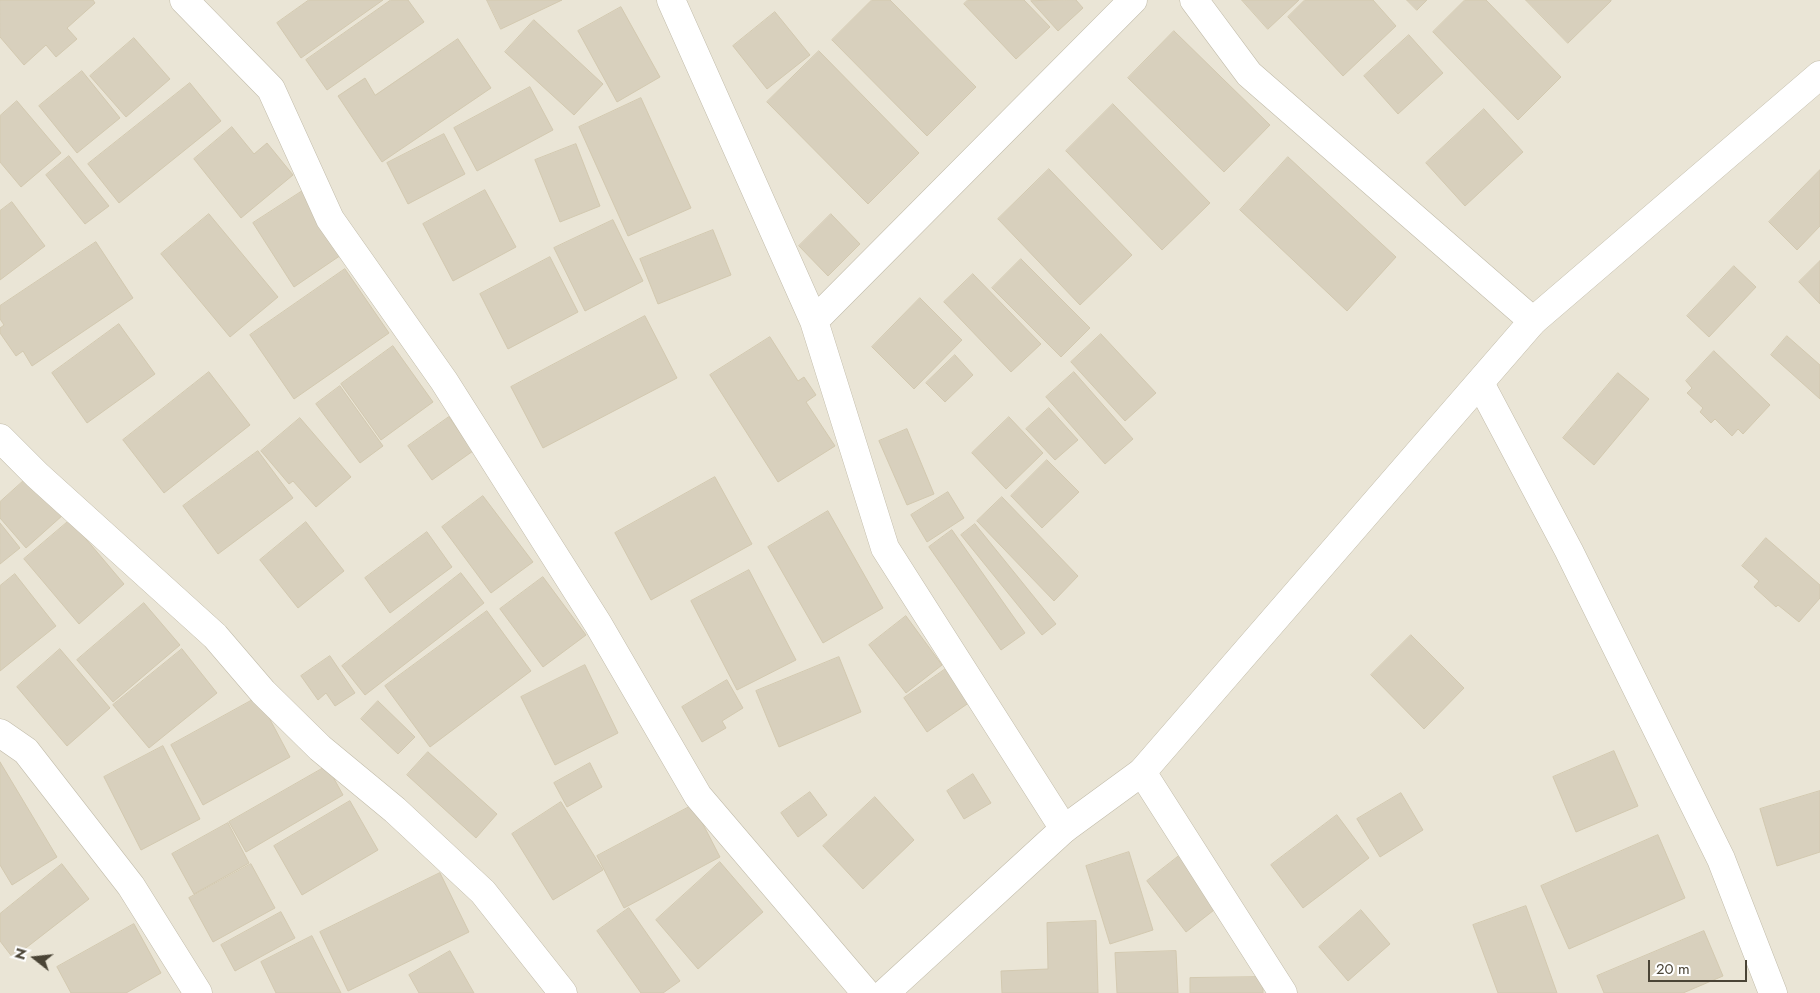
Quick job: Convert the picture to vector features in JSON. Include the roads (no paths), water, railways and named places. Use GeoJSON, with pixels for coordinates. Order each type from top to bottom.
{"type":"FeatureCollection","features":[{"type":"Feature","properties":{"kind":"street"},"geometry":{"type":"LineString","coordinates":[[184,0],[271,88],[330,219],[444,381],[598,624],[698,796],[866,993]]}},
{"type":"Feature","properties":{"kind":"street"},"geometry":{"type":"LineString","coordinates":[[671,0],[814,321],[885,548],[1064,829]]}},
{"type":"Feature","properties":{"kind":"street"},"geometry":{"type":"LineString","coordinates":[[814,321],[1133,0]]}},
{"type":"Feature","properties":{"kind":"street"},"geometry":{"type":"LineString","coordinates":[[1194,0],[1249,74],[1533,320]]}},
{"type":"Feature","properties":{"kind":"street"},"geometry":{"type":"LineString","coordinates":[[885,993],[1064,829],[1142,772],[1533,320],[1820,75]]}},
{"type":"Feature","properties":{"kind":"street"},"geometry":{"type":"LineString","coordinates":[[1480,383],[1569,551],[1721,859],[1773,993]]}},
{"type":"Feature","properties":{"kind":"street"},"geometry":{"type":"LineString","coordinates":[[0,438],[37,475],[215,636],[264,692],[320,748],[395,810],[483,892],[563,993]]}},
{"type":"Feature","properties":{"kind":"street"},"geometry":{"type":"LineString","coordinates":[[0,732],[26,751],[132,886],[198,993]]}},
{"type":"Feature","properties":{"kind":"street"},"geometry":{"type":"LineString","coordinates":[[1142,772],[1283,993]]}}]}
